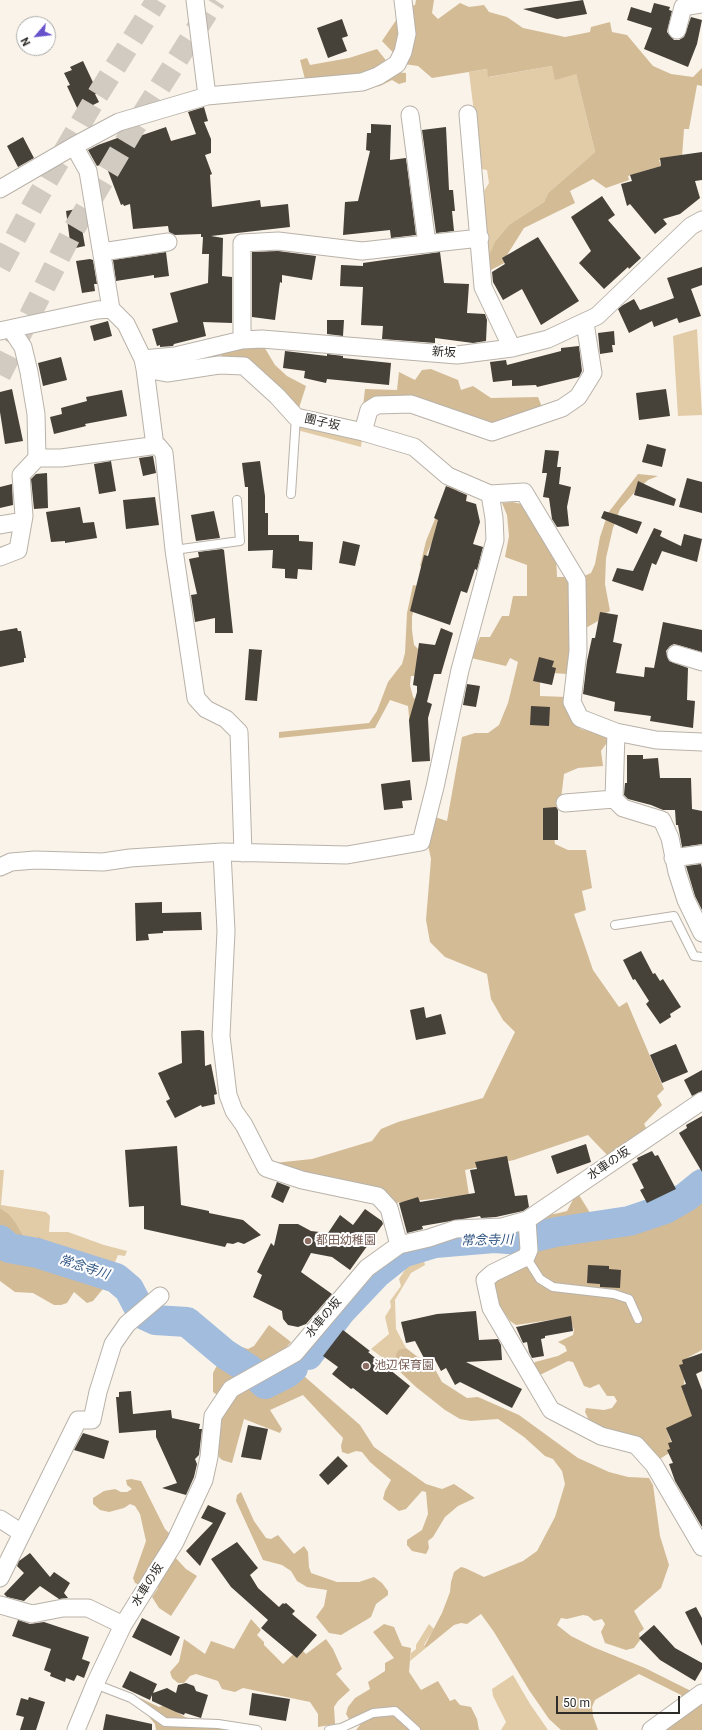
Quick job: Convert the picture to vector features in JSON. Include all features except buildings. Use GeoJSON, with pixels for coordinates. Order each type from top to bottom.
{"type":"FeatureCollection","features":[{"type":"Feature","properties":{"kind":"street"},"geometry":{"type":"LineString","coordinates":[[195,0],[207,96]]}},
{"type":"Feature","properties":{"kind":"street"},"geometry":{"type":"LineString","coordinates":[[0,189],[119,122],[207,96],[362,82],[378,76],[397,64],[403,52],[407,34],[402,0]]}},
{"type":"Feature","properties":{"kind":"street"},"geometry":{"type":"LineString","coordinates":[[677,30],[683,7],[702,4]]}},
{"type":"Feature","properties":{"kind":"street"},"geometry":{"type":"LineString","coordinates":[[468,114],[480,238],[483,287],[512,348]]}},
{"type":"Feature","properties":{"kind":"street"},"geometry":{"type":"LineString","coordinates":[[410,115],[428,244]]}},
{"type":"Feature","properties":{"kind":"street"},"geometry":{"type":"LineString","coordinates":[[74,146],[88,171],[111,309],[126,324],[144,364],[155,446]]}},
{"type":"Feature","properties":{"kind":"street","name":"新坂"},"geometry":{"type":"LineString","coordinates":[[144,364],[242,340],[262,339],[457,354],[512,348],[548,339],[585,323],[597,316],[691,226],[702,220]]}},
{"type":"Feature","properties":{"kind":"street"},"geometry":{"type":"LineString","coordinates":[[242,340],[242,242],[278,241],[362,251],[480,238]]}},
{"type":"Feature","properties":{"kind":"street"},"geometry":{"type":"LineString","coordinates":[[102,252],[168,242]]}},
{"type":"Feature","properties":{"kind":"street"},"geometry":{"type":"LineString","coordinates":[[3,330],[97,310],[111,309]]}},
{"type":"Feature","properties":{"kind":"street"},"geometry":{"type":"LineString","coordinates":[[363,432],[369,410],[377,404],[411,404],[492,432],[562,408],[578,397],[593,373],[585,323]]}},
{"type":"Feature","properties":{"kind":"street"},"geometry":{"type":"LineString","coordinates":[[0,558],[18,550],[23,521],[21,475],[37,458],[36,414],[29,372],[23,348],[3,330]]}},
{"type":"Feature","properties":{"kind":"street","name":"團子坂"},"geometry":{"type":"LineString","coordinates":[[144,364],[167,373],[219,364],[244,366],[277,396],[296,417],[363,432],[414,447],[448,476],[490,494]]}},
{"type":"Feature","properties":{"kind":"street"},"geometry":{"type":"LineString","coordinates":[[37,458],[61,458],[155,446],[158,446],[164,453],[174,550],[196,698],[206,709],[226,720],[239,732],[243,853]]}},
{"type":"Feature","properties":{"kind":"street"},"geometry":{"type":"LineString","coordinates":[[0,867],[11,862],[35,860],[103,862],[130,858],[222,852],[347,855],[421,842],[435,787],[460,670],[495,540],[494,518],[490,494],[524,492],[577,580],[578,651],[572,702],[580,718],[616,732],[656,740],[702,742]]}},
{"type":"Feature","properties":{"kind":"street"},"geometry":{"type":"LineString","coordinates":[[0,525],[23,521]]}},
{"type":"Feature","properties":{"kind":"street"},"geometry":{"type":"LineString","coordinates":[[676,654],[702,662]]}},
{"type":"Feature","properties":{"kind":"street"},"geometry":{"type":"LineString","coordinates":[[616,732],[614,799],[623,808],[662,820],[670,838],[673,858],[686,900],[702,933]]}},
{"type":"Feature","properties":{"kind":"street"},"geometry":{"type":"LineString","coordinates":[[565,803],[614,799]]}},
{"type":"Feature","properties":{"kind":"street"},"geometry":{"type":"LineString","coordinates":[[222,852],[226,931],[221,1036],[228,1095],[234,1111],[244,1125],[266,1168],[302,1180],[378,1196],[389,1208],[399,1245]]}},
{"type":"Feature","properties":{"kind":"street"},"geometry":{"type":"LineString","coordinates":[[673,858],[702,854]]}},
{"type":"Feature","properties":{"kind":"street","name":"水車の坂"},"geometry":{"type":"LineString","coordinates":[[76,1730],[95,1684],[123,1625],[175,1542],[204,1480],[209,1457],[213,1416],[231,1389],[295,1353],[367,1268],[399,1245],[429,1238],[456,1229],[502,1227],[527,1241],[702,1101]]}},
{"type":"Feature","properties":{"kind":"street"},"geometry":{"type":"LineString","coordinates":[[527,1241],[485,1280],[492,1308],[551,1410],[601,1436],[636,1445],[654,1466],[702,1547]]}},
{"type":"Feature","properties":{"kind":"street"},"geometry":{"type":"LineString","coordinates":[[0,1578],[78,1420],[92,1420],[98,1392],[113,1344],[127,1324],[160,1296]]}},
{"type":"Feature","properties":{"kind":"street"},"geometry":{"type":"LineString","coordinates":[[0,1519],[22,1534]]}},
{"type":"Feature","properties":{"kind":"street"},"geometry":{"type":"LineString","coordinates":[[0,1605],[32,1614],[63,1608],[88,1608],[123,1625]]}},
{"type":"Feature","properties":{"kind":"street"},"geometry":{"type":"LineString","coordinates":[[651,1730],[702,1693]]}},
{"type":"Feature","properties":{"kind":"lane"},"geometry":{"type":"LineString","coordinates":[[291,494],[296,417]]}},
{"type":"Feature","properties":{"kind":"lane"},"geometry":{"type":"LineString","coordinates":[[174,550],[240,541],[236,500]]}},
{"type":"Feature","properties":{"kind":"lane"},"geometry":{"type":"LineString","coordinates":[[615,925],[674,916],[694,956],[702,957]]}},
{"type":"Feature","properties":{"kind":"lane"},"geometry":{"type":"LineString","coordinates":[[527,1241],[540,1279],[554,1287],[614,1294],[629,1299],[638,1319]]}},
{"type":"Feature","properties":{"kind":"lane"},"geometry":{"type":"LineString","coordinates":[[95,1684],[131,1698],[165,1722],[218,1724],[257,1730]]}},
{"type":"Feature","properties":{"kind":"lane"},"geometry":{"type":"LineString","coordinates":[[329,1730],[341,1728],[373,1713],[395,1711],[416,1730]]}},
{"type":"Feature","properties":{"kind":"shaded area"},"geometry":{"type":"Polygon","coordinates":[[[416,0],[434,0],[432,13],[438,19],[460,3],[469,7],[484,5],[489,12],[507,17],[523,28],[565,37],[590,32],[591,27],[610,22],[612,32],[627,35],[653,66],[671,74],[693,77],[702,68],[702,86],[697,85],[689,129],[684,129],[682,157],[659,160],[661,166],[628,176],[629,180],[606,188],[593,179],[570,191],[575,203],[524,228],[507,255],[510,260],[487,272],[488,258],[495,242],[510,224],[544,202],[548,193],[595,152],[576,74],[555,80],[552,66],[488,77],[487,69],[432,78],[418,66],[404,64],[382,41],[405,7],[415,5],[416,0]]]}},
{"type":"Feature","properties":{"kind":"shaded area"},"geometry":{"type":"Polygon","coordinates":[[[377,49],[395,72],[406,73],[406,82],[399,84],[392,80],[380,86],[359,89],[307,87],[300,60],[307,58],[310,65],[349,58],[377,49]]]}},
{"type":"Feature","properties":{"kind":"shaded area"},"geometry":{"type":"Polygon","coordinates":[[[552,66],[576,74],[595,152],[548,193],[544,202],[510,224],[488,258],[484,191],[489,183],[487,170],[481,169],[469,72],[487,69],[489,77],[552,66]]]}},
{"type":"Feature","properties":{"kind":"shaded area"},"geometry":{"type":"Polygon","coordinates":[[[697,329],[702,415],[678,416],[673,336],[697,329]]]}},
{"type":"Feature","properties":{"kind":"shaded area"},"geometry":{"type":"Polygon","coordinates":[[[263,345],[275,365],[287,376],[306,386],[299,408],[222,357],[219,351],[263,345]]]}},
{"type":"Feature","properties":{"kind":"shaded area"},"geometry":{"type":"Polygon","coordinates":[[[431,369],[458,380],[461,390],[473,386],[491,398],[538,397],[544,412],[494,431],[412,399],[363,407],[365,389],[397,390],[399,372],[415,380],[422,370],[431,369]]]}},
{"type":"Feature","properties":{"kind":"shaded area"},"geometry":{"type":"Polygon","coordinates":[[[298,423],[362,439],[361,447],[297,430],[298,423]]]}},
{"type":"Feature","properties":{"kind":"shaded area"},"geometry":{"type":"Polygon","coordinates":[[[638,474],[658,476],[648,480],[620,509],[613,528],[606,558],[605,584],[610,611],[600,616],[598,621],[584,629],[580,675],[540,672],[540,696],[567,697],[573,722],[581,729],[611,737],[601,751],[603,766],[578,768],[564,774],[560,808],[551,810],[555,844],[568,850],[586,850],[592,888],[582,891],[586,910],[574,914],[593,970],[619,1007],[627,1002],[664,1089],[657,1096],[662,1105],[644,1124],[648,1131],[609,1157],[588,1135],[514,1160],[465,1170],[469,1195],[376,1205],[273,1168],[274,1163],[312,1159],[372,1141],[381,1129],[398,1122],[483,1098],[515,1032],[503,1020],[491,999],[487,974],[445,957],[430,942],[426,920],[431,859],[428,845],[435,817],[447,821],[462,737],[475,733],[488,733],[499,725],[508,703],[518,662],[510,658],[506,666],[471,658],[480,637],[490,637],[502,616],[509,616],[513,596],[527,596],[527,565],[505,557],[509,536],[507,515],[502,503],[512,502],[522,504],[556,554],[557,577],[582,577],[591,573],[595,564],[600,537],[608,513],[638,474]]]}},
{"type":"Feature","properties":{"kind":"shaded area"},"geometry":{"type":"Polygon","coordinates":[[[449,485],[458,489],[427,553],[424,568],[420,566],[426,541],[449,485]]]}},
{"type":"Feature","properties":{"kind":"shaded area"},"geometry":{"type":"Polygon","coordinates":[[[413,585],[418,586],[412,617],[412,630],[414,645],[418,649],[416,676],[411,676],[410,685],[413,697],[418,703],[410,726],[408,706],[390,700],[375,728],[279,738],[279,732],[369,723],[377,711],[388,682],[402,664],[405,653],[407,613],[413,585]]]}},
{"type":"Feature","properties":{"kind":"shaded area"},"geometry":{"type":"Polygon","coordinates":[[[0,1170],[4,1170],[1,1205],[46,1212],[50,1216],[49,1232],[68,1232],[104,1245],[127,1251],[125,1256],[118,1255],[112,1269],[76,1253],[55,1249],[40,1237],[27,1238],[23,1235],[9,1214],[0,1208],[0,1170]]]}},
{"type":"Feature","properties":{"kind":"shaded area"},"geometry":{"type":"Polygon","coordinates":[[[702,1187],[702,1350],[687,1358],[684,1370],[684,1387],[694,1421],[668,1433],[674,1450],[655,1462],[588,1430],[589,1420],[585,1412],[586,1408],[604,1410],[612,1408],[617,1401],[614,1396],[607,1396],[599,1384],[590,1388],[584,1386],[573,1362],[568,1361],[542,1374],[536,1374],[532,1366],[535,1362],[558,1356],[567,1351],[565,1346],[558,1342],[573,1335],[574,1330],[572,1324],[564,1318],[516,1325],[510,1321],[493,1296],[492,1281],[519,1259],[512,1251],[498,1241],[447,1241],[447,1235],[567,1211],[575,1196],[579,1195],[600,1229],[613,1227],[634,1223],[654,1216],[688,1198],[702,1187]]]}},
{"type":"Feature","properties":{"kind":"shaded area"},"geometry":{"type":"Polygon","coordinates":[[[0,1208],[9,1214],[23,1235],[27,1238],[40,1237],[55,1249],[76,1253],[102,1263],[120,1274],[124,1280],[118,1286],[107,1284],[93,1301],[87,1303],[74,1292],[67,1303],[54,1305],[33,1293],[15,1292],[0,1281],[0,1208]]]}},
{"type":"Feature","properties":{"kind":"shaded area"},"geometry":{"type":"Polygon","coordinates":[[[422,1253],[425,1265],[411,1273],[395,1300],[396,1329],[406,1348],[398,1351],[395,1357],[395,1367],[371,1349],[389,1334],[385,1317],[391,1307],[390,1301],[401,1286],[399,1279],[408,1265],[406,1257],[422,1253]]]}},
{"type":"Feature","properties":{"kind":"shaded area"},"geometry":{"type":"Polygon","coordinates":[[[269,1325],[291,1342],[280,1355],[360,1425],[374,1447],[426,1484],[442,1489],[454,1484],[475,1498],[458,1506],[445,1517],[433,1537],[428,1541],[429,1548],[426,1554],[412,1551],[407,1545],[407,1540],[422,1530],[428,1514],[426,1492],[422,1491],[406,1509],[399,1511],[383,1499],[385,1491],[391,1480],[370,1462],[362,1452],[356,1451],[348,1454],[342,1452],[341,1446],[343,1438],[303,1395],[270,1410],[282,1429],[280,1433],[244,1419],[232,1463],[222,1460],[219,1457],[216,1442],[218,1425],[229,1403],[213,1392],[213,1373],[229,1343],[248,1349],[254,1346],[269,1325]]]}},
{"type":"Feature","properties":{"kind":"shaded area"},"geometry":{"type":"Polygon","coordinates":[[[406,1348],[436,1371],[442,1382],[467,1398],[478,1397],[519,1415],[578,1458],[609,1472],[628,1477],[649,1478],[653,1485],[660,1536],[669,1565],[661,1588],[634,1611],[644,1629],[639,1633],[640,1640],[634,1648],[626,1650],[605,1643],[601,1632],[605,1624],[602,1619],[594,1621],[588,1616],[583,1615],[567,1619],[561,1618],[557,1625],[571,1636],[593,1647],[645,1668],[691,1691],[681,1698],[681,1695],[639,1674],[595,1700],[592,1707],[593,1716],[598,1730],[561,1730],[549,1719],[529,1690],[494,1632],[481,1614],[467,1624],[461,1623],[454,1625],[427,1647],[424,1647],[442,1613],[450,1592],[454,1572],[461,1567],[484,1577],[523,1561],[537,1551],[555,1517],[565,1484],[562,1471],[553,1459],[545,1456],[524,1437],[498,1419],[471,1421],[460,1419],[445,1410],[416,1387],[395,1367],[395,1357],[398,1350],[406,1348]]]}},
{"type":"Feature","properties":{"kind":"shaded area"},"geometry":{"type":"Polygon","coordinates":[[[131,1479],[141,1481],[165,1529],[170,1534],[173,1555],[186,1569],[197,1576],[171,1616],[159,1608],[152,1597],[158,1588],[155,1584],[142,1586],[135,1583],[133,1578],[146,1541],[140,1514],[135,1506],[130,1504],[124,1508],[109,1512],[100,1510],[93,1504],[93,1498],[104,1491],[115,1489],[121,1492],[127,1492],[132,1489],[127,1485],[126,1480],[131,1479]]]}},
{"type":"Feature","properties":{"kind":"shaded area"},"geometry":{"type":"Polygon","coordinates":[[[241,1492],[254,1521],[266,1538],[271,1539],[278,1535],[294,1554],[304,1546],[308,1552],[311,1573],[337,1582],[359,1582],[374,1577],[382,1583],[388,1591],[388,1595],[376,1604],[371,1617],[341,1635],[329,1633],[316,1617],[324,1606],[327,1590],[307,1587],[297,1581],[291,1571],[282,1565],[263,1560],[236,1501],[237,1495],[241,1492]]]}},
{"type":"Feature","properties":{"kind":"shaded area"},"geometry":{"type":"Polygon","coordinates":[[[251,1619],[261,1630],[257,1635],[264,1642],[264,1645],[283,1664],[300,1648],[306,1654],[326,1639],[333,1649],[342,1669],[336,1674],[350,1690],[334,1707],[335,1724],[318,1727],[318,1714],[310,1702],[243,1688],[235,1692],[222,1689],[218,1681],[196,1674],[190,1676],[184,1683],[178,1683],[172,1678],[170,1672],[179,1662],[184,1639],[205,1654],[211,1641],[234,1649],[251,1619]]]}},
{"type":"Feature","properties":{"kind":"shaded area"},"geometry":{"type":"Polygon","coordinates":[[[384,1624],[394,1627],[402,1646],[411,1648],[409,1672],[421,1690],[438,1681],[450,1701],[455,1699],[460,1705],[471,1707],[477,1719],[479,1730],[356,1730],[363,1721],[359,1716],[349,1719],[346,1714],[348,1707],[355,1698],[370,1689],[368,1682],[385,1671],[385,1663],[394,1658],[373,1632],[384,1624]]]}},
{"type":"Feature","properties":{"kind":"shaded area"},"geometry":{"type":"Polygon","coordinates":[[[429,1624],[434,1629],[425,1643],[424,1646],[427,1647],[410,1661],[411,1653],[416,1649],[416,1645],[429,1624]]]}},
{"type":"Feature","properties":{"kind":"shaded area"},"geometry":{"type":"Polygon","coordinates":[[[513,1675],[530,1704],[548,1730],[501,1730],[506,1722],[493,1696],[492,1689],[513,1675]]]}},
{"type":"Feature","properties":{"kind":"shaded area"},"geometry":{"type":"Polygon","coordinates":[[[140,1698],[159,1707],[165,1705],[185,1717],[237,1730],[156,1730],[155,1724],[141,1707],[140,1698]]]}},
{"type":"Feature","properties":{"kind":"shaded area"},"geometry":{"type":"Polygon","coordinates":[[[702,1700],[702,1730],[663,1730],[702,1700]]]}},
{"type":"Feature","properties":{"kind":"waterway","name":"常念寺川"},"geometry":{"type":"LineString","coordinates":[[308,1355],[340,1312],[377,1273],[402,1253],[435,1243],[494,1238],[522,1240],[556,1232],[629,1221],[665,1209],[686,1197],[702,1184]]}},
{"type":"Feature","properties":{"kind":"waterway","name":"常念寺川"},"geometry":{"type":"LineString","coordinates":[[0,1240],[9,1248],[37,1253],[116,1278],[129,1289],[142,1314],[155,1320],[187,1322],[225,1354],[250,1370],[265,1384],[287,1373],[293,1368]]}},
{"type":"Feature","properties":{"kind":"tunnel"},"geometry":{"type":"LineString","coordinates":[[0,267],[33,205],[92,104],[157,0]]}},
{"type":"Feature","properties":{"kind":"tunnel"},"geometry":{"type":"LineString","coordinates":[[0,375],[71,234],[132,131],[215,0]]}},
{"type":"Feature","properties":{"kind":"place","name":"都田幼稚園"},"geometry":{"type":"Point","coordinates":[308,1241]}},
{"type":"Feature","properties":{"kind":"place","name":"池辺保育園"},"geometry":{"type":"Point","coordinates":[366,1366]}}]}
